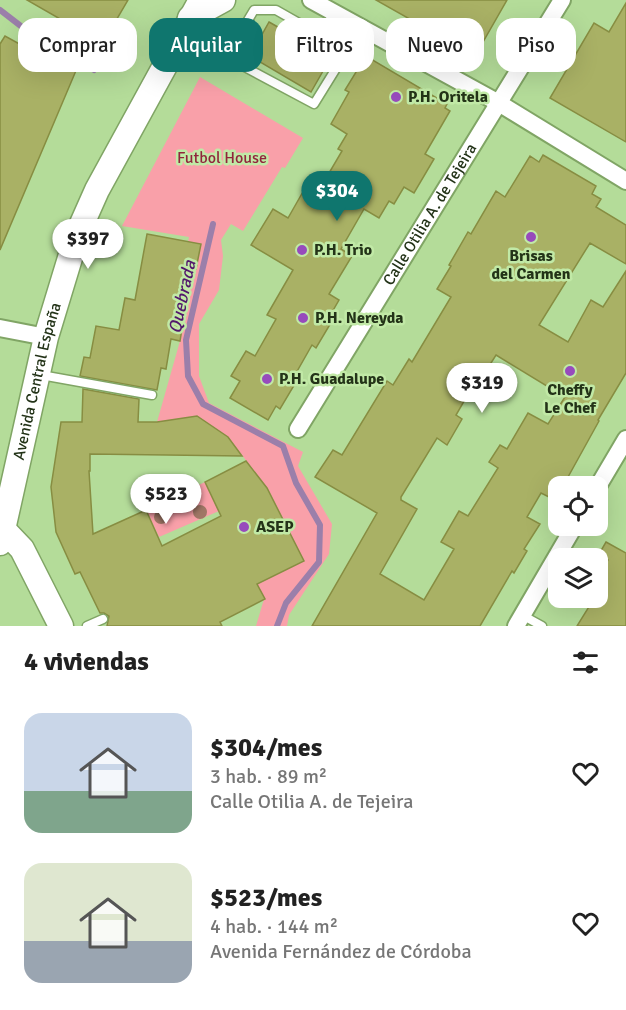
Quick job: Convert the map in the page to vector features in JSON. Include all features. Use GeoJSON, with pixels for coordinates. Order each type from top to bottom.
{"type":"FeatureCollection","features":[{"type":"Feature","properties":{"kind":"main road"},"geometry":{"type":"LineString","coordinates":[[190,13],[223,0]]}},
{"type":"Feature","properties":{"kind":"main road","name":"Avenida Central España"},"geometry":{"type":"LineString","coordinates":[[1,535],[46,337],[77,235],[97,190],[190,13]]}},
{"type":"Feature","properties":{"kind":"main road"},"geometry":{"type":"LineString","coordinates":[[1,535],[22,549],[61,626]]}},
{"type":"Feature","properties":{"kind":"street"},"geometry":{"type":"LineString","coordinates":[[311,0],[343,18]]}},
{"type":"Feature","properties":{"kind":"street","name":"Calle Otilia A. de Tejeira"},"geometry":{"type":"LineString","coordinates":[[298,429],[497,102],[562,0]]}},
{"type":"Feature","properties":{"kind":"street"},"geometry":{"type":"LineString","coordinates":[[374,35],[497,102],[626,181]]}},
{"type":"Feature","properties":{"kind":"street"},"geometry":{"type":"LineString","coordinates":[[0,328],[46,337]]}},
{"type":"Feature","properties":{"kind":"street"},"geometry":{"type":"LineString","coordinates":[[604,476],[626,439]]}},
{"type":"Feature","properties":{"kind":"street"},"geometry":{"type":"LineString","coordinates":[[519,620],[569,536]]}},
{"type":"Feature","properties":{"kind":"lane"},"geometry":{"type":"LineString","coordinates":[[249,18],[254,10],[276,10],[320,35],[334,13]]}},
{"type":"Feature","properties":{"kind":"lane"},"geometry":{"type":"LineString","coordinates":[[254,72],[314,105],[335,72]]}},
{"type":"Feature","properties":{"kind":"lane"},"geometry":{"type":"LineString","coordinates":[[37,375],[152,395]]}},
{"type":"Feature","properties":{"kind":"lane"},"geometry":{"type":"LineString","coordinates":[[87,626],[103,619]]}},
{"type":"Feature","properties":{"kind":"lane"},"geometry":{"type":"LineString","coordinates":[[519,620],[542,626]]}},
{"type":"Feature","properties":{"kind":"green space","name":"Futbol House"},"geometry":{"type":"Polygon","coordinates":[[[200,77],[303,138],[285,168],[282,167],[243,231],[231,224],[221,240],[223,256],[219,290],[199,324],[199,376],[209,403],[303,452],[298,466],[332,524],[329,554],[289,615],[287,626],[256,626],[264,599],[257,584],[304,561],[268,489],[228,437],[197,416],[157,422],[180,341],[192,268],[196,268],[201,244],[188,242],[189,237],[122,226],[200,77]]]}},
{"type":"Feature","properties":{"kind":"green space"},"geometry":{"type":"Polygon","coordinates":[[[205,482],[219,511],[159,537],[146,510],[205,482]]]}},
{"type":"Feature","properties":{"kind":"building"},"geometry":{"type":"Polygon","coordinates":[[[27,0],[128,0],[117,18],[58,18],[27,0]]]}},
{"type":"Feature","properties":{"kind":"building"},"geometry":{"type":"Polygon","coordinates":[[[376,0],[507,0],[484,40],[484,18],[408,18],[376,0]]]}},
{"type":"Feature","properties":{"kind":"building"},"geometry":{"type":"Polygon","coordinates":[[[626,3],[626,142],[550,98],[565,72],[576,72],[576,54],[594,23],[609,32],[626,3]]]}},
{"type":"Feature","properties":{"kind":"building"},"geometry":{"type":"Polygon","coordinates":[[[269,22],[275,25],[275,71],[263,64],[263,33],[269,22]]]}},
{"type":"Feature","properties":{"kind":"building"},"geometry":{"type":"Polygon","coordinates":[[[5,36],[18,43],[18,72],[75,72],[0,250],[0,44],[5,36]]]}},
{"type":"Feature","properties":{"kind":"building"},"geometry":{"type":"Polygon","coordinates":[[[374,61],[386,68],[386,72],[393,72],[447,104],[445,108],[450,111],[425,154],[434,159],[414,193],[404,187],[394,204],[389,201],[379,218],[364,209],[341,249],[352,256],[329,294],[339,300],[331,314],[335,316],[316,348],[312,345],[295,375],[299,377],[280,409],[276,406],[268,420],[230,398],[240,381],[231,376],[246,351],[255,356],[276,319],[267,315],[293,270],[251,245],[273,209],[288,218],[304,190],[315,197],[342,151],[338,149],[347,134],[331,124],[349,92],[345,90],[356,72],[374,72],[374,61]]]}},
{"type":"Feature","properties":{"kind":"building"},"geometry":{"type":"Polygon","coordinates":[[[277,72],[322,72],[311,92],[277,72]]]}},
{"type":"Feature","properties":{"kind":"building"},"geometry":{"type":"Polygon","coordinates":[[[543,155],[596,186],[592,194],[601,199],[596,207],[626,225],[626,264],[590,243],[539,325],[568,342],[591,300],[603,307],[626,271],[626,373],[569,476],[548,476],[548,496],[541,493],[527,517],[540,524],[524,549],[527,551],[514,573],[512,571],[480,626],[312,626],[377,513],[315,477],[333,450],[342,455],[387,381],[393,385],[409,359],[412,362],[451,297],[437,289],[451,266],[449,265],[468,232],[471,234],[496,191],[505,197],[530,156],[539,162],[543,155]],[[496,355],[481,379],[478,377],[456,415],[462,419],[447,445],[437,438],[401,497],[401,500],[417,509],[380,574],[424,600],[454,549],[441,542],[459,511],[468,516],[498,468],[489,462],[500,445],[507,449],[528,413],[548,424],[565,397],[496,355]]]}},
{"type":"Feature","properties":{"kind":"building"},"geometry":{"type":"Polygon","coordinates":[[[147,234],[201,244],[196,269],[192,268],[180,341],[171,339],[166,369],[161,368],[157,390],[80,376],[84,357],[90,358],[96,326],[119,330],[125,298],[135,300],[147,234]]]}},
{"type":"Feature","properties":{"kind":"building"},"geometry":{"type":"Polygon","coordinates":[[[83,389],[139,399],[138,422],[157,422],[197,416],[228,437],[242,456],[90,454],[93,534],[146,510],[162,546],[221,516],[205,482],[246,461],[267,488],[304,561],[257,584],[265,599],[220,622],[222,626],[107,626],[109,616],[100,613],[80,572],[75,574],[56,532],[51,487],[61,422],[82,422],[83,389]]]}},
{"type":"Feature","properties":{"kind":"building"},"geometry":{"type":"Polygon","coordinates":[[[606,542],[626,553],[626,626],[577,626],[588,608],[608,608],[608,548],[602,548],[606,542]]]}},
{"type":"Feature","properties":{"kind":"waterway","name":"Quebrada"},"geometry":{"type":"LineString","coordinates":[[0,10],[18,24]]}},
{"type":"Feature","properties":{"kind":"waterway","name":"Quebrada"},"geometry":{"type":"LineString","coordinates":[[213,224],[186,340],[188,376],[203,404],[283,446],[296,483],[320,525],[319,562],[286,603],[277,626]]}},
{"type":"Feature","properties":{"kind":"place","name":"P.H. Oritela"},"geometry":{"type":"Point","coordinates":[396,97]}},
{"type":"Feature","properties":{"kind":"place","name":"Brisas del Carmen"},"geometry":{"type":"Point","coordinates":[531,237]}},
{"type":"Feature","properties":{"kind":"place","name":"P.H. Trio"},"geometry":{"type":"Point","coordinates":[302,250]}},
{"type":"Feature","properties":{"kind":"place","name":"P.H. Nereyda"},"geometry":{"type":"Point","coordinates":[303,318]}},
{"type":"Feature","properties":{"kind":"place","name":"Cheffy Le Chef"},"geometry":{"type":"Point","coordinates":[570,371]}},
{"type":"Feature","properties":{"kind":"place","name":"P.H. Guadalupe"},"geometry":{"type":"Point","coordinates":[267,379]}},
{"type":"Feature","properties":{"kind":"place","name":"ASEP"},"geometry":{"type":"Point","coordinates":[244,527]}}]}
